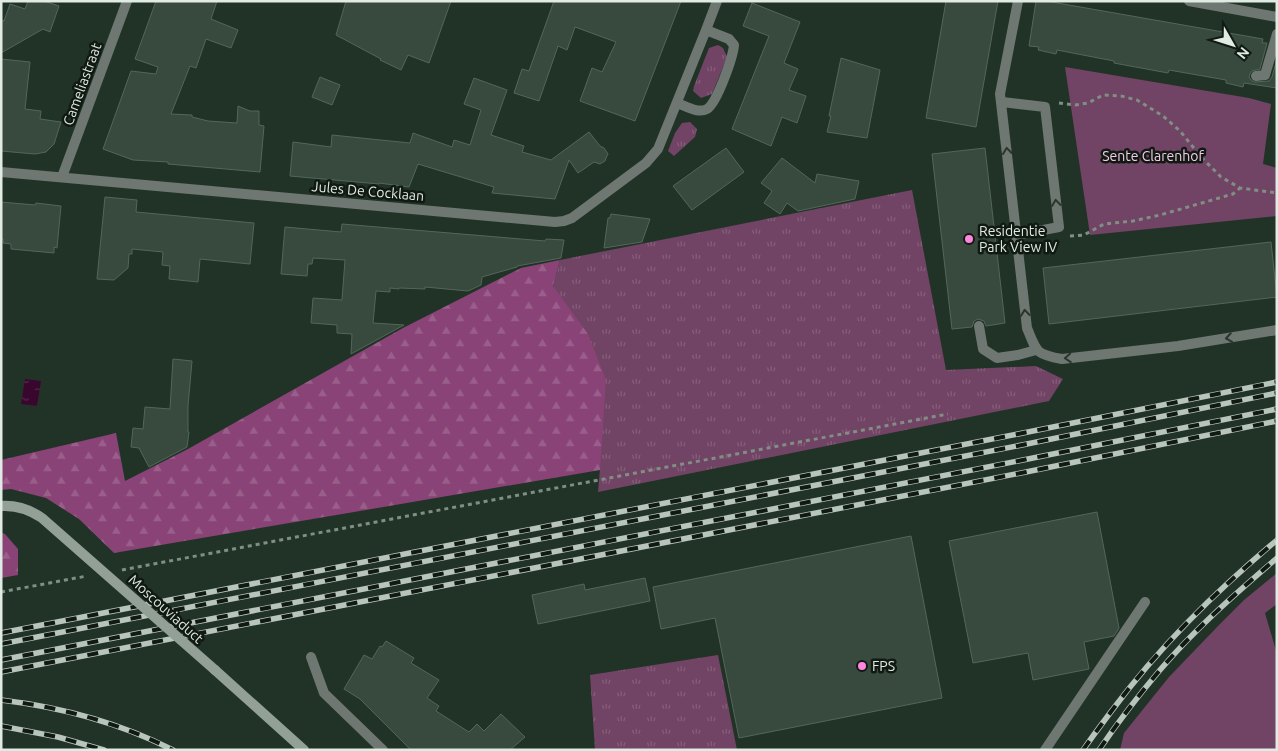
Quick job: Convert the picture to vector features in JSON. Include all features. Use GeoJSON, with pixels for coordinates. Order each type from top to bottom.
{"type":"FeatureCollection","features":[{"type":"Feature","properties":{"kind":"street","name":"Cameliastraat"},"geometry":{"type":"LineString","coordinates":[[62,177],[127,1]]}},
{"type":"Feature","properties":{"kind":"street","name":"Jules De Cocklaan"},"geometry":{"type":"LineString","coordinates":[[1,172],[554,222],[564,221],[572,218],[652,157],[658,149],[717,1]]}},
{"type":"Feature","properties":{"kind":"street"},"geometry":{"type":"LineString","coordinates":[[1018,1],[1000,94],[1027,328],[1036,350],[1044,356],[1062,359],[1178,346],[1277,330]]}},
{"type":"Feature","properties":{"kind":"street"},"geometry":{"type":"LineString","coordinates":[[1189,1],[1277,18]]}},
{"type":"Feature","properties":{"kind":"street"},"geometry":{"type":"LineString","coordinates":[[677,103],[697,111],[706,109],[715,100],[718,93],[733,54],[734,45],[729,39],[706,30]]}},
{"type":"Feature","properties":{"kind":"street"},"geometry":{"type":"LineString","coordinates":[[1256,76],[1265,76],[1277,34]]}},
{"type":"Feature","properties":{"kind":"street"},"geometry":{"type":"LineString","coordinates":[[1002,102],[1044,107],[1059,227],[1017,235]]}},
{"type":"Feature","properties":{"kind":"street"},"geometry":{"type":"LineString","coordinates":[[979,326],[983,349],[997,358],[1036,350]]}},
{"type":"Feature","properties":{"kind":"street","name":"Moscouviaduct"},"geometry":{"type":"LineString","coordinates":[[1,506],[22,507],[42,518],[304,750]]}},
{"type":"Feature","properties":{"kind":"street"},"geometry":{"type":"LineString","coordinates":[[1045,750],[1145,602]]}},
{"type":"Feature","properties":{"kind":"street"},"geometry":{"type":"LineString","coordinates":[[311,657],[324,693],[383,750]]}},
{"type":"Feature","properties":{"kind":"path"},"geometry":{"type":"LineString","coordinates":[[1054,102],[1075,105],[1088,102],[1103,95],[1121,96],[1138,100],[1163,116],[1180,131],[1202,158],[1221,177],[1240,188],[1277,193]]}},
{"type":"Feature","properties":{"kind":"path"},"geometry":{"type":"LineString","coordinates":[[1065,237],[1084,235],[1104,224],[1133,221],[1160,215],[1233,194],[1240,188]]}},
{"type":"Feature","properties":{"kind":"path"},"geometry":{"type":"LineString","coordinates":[[118,570],[948,414]]}},
{"type":"Feature","properties":{"kind":"path"},"geometry":{"type":"LineString","coordinates":[[1,592],[89,576]]}},
{"type":"Feature","properties":{"kind":"green space"},"geometry":{"type":"Polygon","coordinates":[[[718,45],[723,48],[727,57],[712,94],[701,98],[693,91],[694,86],[709,48],[718,45]]]}},
{"type":"Feature","properties":{"kind":"green space","name":"Sente Clarenhof"},"geometry":{"type":"Polygon","coordinates":[[[1065,67],[1249,98],[1271,104],[1263,164],[1277,168],[1277,216],[1090,235],[1065,67]]]}},
{"type":"Feature","properties":{"kind":"green space"},"geometry":{"type":"Polygon","coordinates":[[[690,122],[697,129],[695,137],[674,156],[668,151],[675,133],[682,123],[690,122]]]}},
{"type":"Feature","properties":{"kind":"green space"},"geometry":{"type":"Polygon","coordinates":[[[912,190],[946,370],[1036,366],[1063,379],[1049,401],[598,492],[600,469],[553,286],[560,260],[912,190]]]}},
{"type":"Feature","properties":{"kind":"green space"},"geometry":{"type":"Polygon","coordinates":[[[560,260],[553,286],[588,334],[606,380],[600,470],[114,553],[79,519],[46,498],[11,489],[1,490],[1,460],[116,433],[125,481],[188,449],[403,328],[521,268],[560,260]]]}},
{"type":"Feature","properties":{"kind":"green space"},"geometry":{"type":"Polygon","coordinates":[[[1,533],[5,534],[18,549],[18,575],[1,578],[1,533]]]}},
{"type":"Feature","properties":{"kind":"green space"},"geometry":{"type":"Polygon","coordinates":[[[1277,573],[1277,604],[1265,613],[1277,654],[1277,750],[1120,750],[1124,733],[1169,677],[1244,600],[1277,573]]]}},
{"type":"Feature","properties":{"kind":"green space"},"geometry":{"type":"Polygon","coordinates":[[[718,655],[737,750],[595,750],[590,675],[718,655]]]}},
{"type":"Feature","properties":{"kind":"water"},"geometry":{"type":"Polygon","coordinates":[[[25,379],[41,381],[37,406],[21,404],[25,379]]]}},
{"type":"Feature","properties":{"kind":"building"},"geometry":{"type":"Polygon","coordinates":[[[28,1],[44,1],[59,6],[50,32],[43,29],[1,53],[1,20],[4,21],[10,4],[25,9],[28,1]]]}},
{"type":"Feature","properties":{"kind":"building"},"geometry":{"type":"Polygon","coordinates":[[[156,1],[217,1],[211,19],[238,30],[231,48],[206,39],[196,68],[190,66],[171,114],[192,115],[192,117],[208,121],[237,123],[238,106],[250,111],[259,111],[259,125],[264,126],[260,172],[133,160],[103,149],[131,71],[156,74],[158,67],[135,59],[156,1]]]}},
{"type":"Feature","properties":{"kind":"building"},"geometry":{"type":"Polygon","coordinates":[[[346,1],[451,1],[429,63],[408,55],[401,70],[336,35],[346,1]]]}},
{"type":"Feature","properties":{"kind":"building"},"geometry":{"type":"Polygon","coordinates":[[[554,1],[681,1],[635,121],[580,101],[592,68],[602,72],[616,42],[575,27],[567,50],[558,46],[539,101],[514,93],[522,69],[529,71],[554,1]]]}},
{"type":"Feature","properties":{"kind":"building"},"geometry":{"type":"Polygon","coordinates":[[[946,1],[998,1],[976,127],[926,118],[946,1]]]}},
{"type":"Feature","properties":{"kind":"building"},"geometry":{"type":"Polygon","coordinates":[[[1036,1],[1046,1],[1263,39],[1262,43],[1267,43],[1260,69],[1252,71],[1249,77],[1254,82],[1269,81],[1277,59],[1277,88],[1244,83],[1243,87],[1226,83],[1226,80],[1169,70],[1168,73],[1057,50],[1056,54],[1038,50],[1039,47],[1029,46],[1036,1]]]}},
{"type":"Feature","properties":{"kind":"building"},"geometry":{"type":"Polygon","coordinates":[[[752,3],[800,22],[784,63],[798,69],[789,90],[806,96],[797,123],[782,117],[771,146],[732,129],[769,36],[743,26],[752,3]]]}},
{"type":"Feature","properties":{"kind":"building"},"geometry":{"type":"Polygon","coordinates":[[[841,58],[880,70],[867,138],[827,132],[841,58]]]}},
{"type":"Feature","properties":{"kind":"building"},"geometry":{"type":"Polygon","coordinates":[[[1,59],[30,62],[25,109],[41,111],[40,119],[61,122],[54,144],[46,152],[35,154],[1,151],[1,59]]]}},
{"type":"Feature","properties":{"kind":"building"},"geometry":{"type":"Polygon","coordinates":[[[320,77],[340,85],[332,105],[312,97],[320,77]]]}},
{"type":"Feature","properties":{"kind":"building"},"geometry":{"type":"Polygon","coordinates":[[[474,78],[507,90],[491,135],[524,146],[522,152],[551,160],[589,132],[608,154],[605,161],[600,164],[594,162],[578,173],[569,160],[555,199],[492,193],[494,187],[418,164],[409,187],[290,176],[293,142],[331,147],[332,135],[410,143],[413,133],[452,147],[454,140],[470,145],[481,110],[464,104],[474,78]]]}},
{"type":"Feature","properties":{"kind":"building"},"geometry":{"type":"Polygon","coordinates":[[[726,148],[744,172],[692,210],[673,186],[726,148]]]}},
{"type":"Feature","properties":{"kind":"building","name":"Residentie Park View IV"},"geometry":{"type":"Polygon","coordinates":[[[985,148],[1005,323],[986,326],[984,321],[978,319],[974,321],[972,327],[952,329],[932,154],[985,148]]]}},
{"type":"Feature","properties":{"kind":"building"},"geometry":{"type":"Polygon","coordinates":[[[782,158],[815,183],[817,174],[859,181],[855,199],[798,211],[787,203],[780,214],[764,203],[772,191],[761,183],[782,158]]]}},
{"type":"Feature","properties":{"kind":"building"},"geometry":{"type":"Polygon","coordinates":[[[105,197],[137,200],[136,212],[254,223],[250,264],[200,259],[198,282],[169,279],[170,266],[162,265],[163,252],[132,249],[132,254],[129,254],[128,268],[114,280],[97,279],[105,197]]]}},
{"type":"Feature","properties":{"kind":"building"},"geometry":{"type":"Polygon","coordinates":[[[1,202],[61,206],[57,248],[54,247],[54,253],[11,249],[11,244],[3,243],[3,239],[1,239],[1,202]]]}},
{"type":"Feature","properties":{"kind":"building"},"geometry":{"type":"Polygon","coordinates":[[[611,214],[650,219],[642,242],[604,248],[608,218],[610,218],[611,214]]]}},
{"type":"Feature","properties":{"kind":"building"},"geometry":{"type":"Polygon","coordinates":[[[342,224],[545,241],[546,239],[564,240],[561,258],[517,266],[482,277],[481,285],[468,291],[425,287],[425,289],[390,288],[390,292],[376,291],[373,323],[404,325],[351,354],[352,334],[337,333],[337,325],[311,323],[313,298],[342,300],[345,260],[313,258],[312,264],[308,264],[307,276],[281,274],[285,227],[341,232],[342,224]]]}},
{"type":"Feature","properties":{"kind":"building"},"geometry":{"type":"Polygon","coordinates":[[[1271,242],[1277,297],[1049,324],[1043,268],[1271,242]]]}},
{"type":"Feature","properties":{"kind":"building"},"geometry":{"type":"Polygon","coordinates":[[[173,359],[192,361],[187,447],[149,467],[139,448],[131,447],[133,428],[143,429],[145,407],[170,409],[173,359]]]}},
{"type":"Feature","properties":{"kind":"building"},"geometry":{"type":"Polygon","coordinates":[[[1097,512],[1119,628],[1114,636],[1084,642],[1089,669],[1033,680],[1028,653],[973,663],[949,541],[1097,512]]]}},
{"type":"Feature","properties":{"kind":"building"},"geometry":{"type":"Polygon","coordinates":[[[911,536],[942,698],[739,738],[715,618],[661,629],[653,587],[911,536]]]}},
{"type":"Feature","properties":{"kind":"building"},"geometry":{"type":"Polygon","coordinates":[[[645,578],[650,601],[538,624],[532,595],[584,584],[585,590],[645,578]]]}},
{"type":"Feature","properties":{"kind":"building"},"geometry":{"type":"Polygon","coordinates":[[[386,641],[414,658],[411,663],[439,680],[427,698],[439,706],[436,711],[469,732],[477,724],[484,731],[501,714],[525,737],[510,750],[411,750],[360,699],[344,689],[364,655],[372,659],[380,646],[382,647],[386,641]]]}},
{"type":"Feature","properties":{"kind":"railway"},"geometry":{"type":"LineString","coordinates":[[1,633],[1277,382]]}},
{"type":"Feature","properties":{"kind":"railway"},"geometry":{"type":"LineString","coordinates":[[1,644],[1022,445],[1277,393]]}},
{"type":"Feature","properties":{"kind":"railway"},"geometry":{"type":"LineString","coordinates":[[1,660],[1277,409]]}},
{"type":"Feature","properties":{"kind":"railway"},"geometry":{"type":"LineString","coordinates":[[1,672],[1026,472],[1277,421]]}},
{"type":"Feature","properties":{"kind":"railway"},"geometry":{"type":"LineString","coordinates":[[1083,750],[1129,689],[1168,643],[1231,580],[1277,540]]}},
{"type":"Feature","properties":{"kind":"railway"},"geometry":{"type":"LineString","coordinates":[[1099,750],[1136,699],[1173,655],[1246,584],[1277,558]]}},
{"type":"Feature","properties":{"kind":"railway"},"geometry":{"type":"LineString","coordinates":[[1,700],[45,707],[111,724],[173,750]]}},
{"type":"Feature","properties":{"kind":"railway"},"geometry":{"type":"LineString","coordinates":[[1,726],[58,737],[104,750]]}},
{"type":"Feature","properties":{"kind":"place","name":"Residentie Park View IV"},"geometry":{"type":"Point","coordinates":[969,239]}},
{"type":"Feature","properties":{"kind":"place","name":"FPS"},"geometry":{"type":"Point","coordinates":[862,666]}}]}
